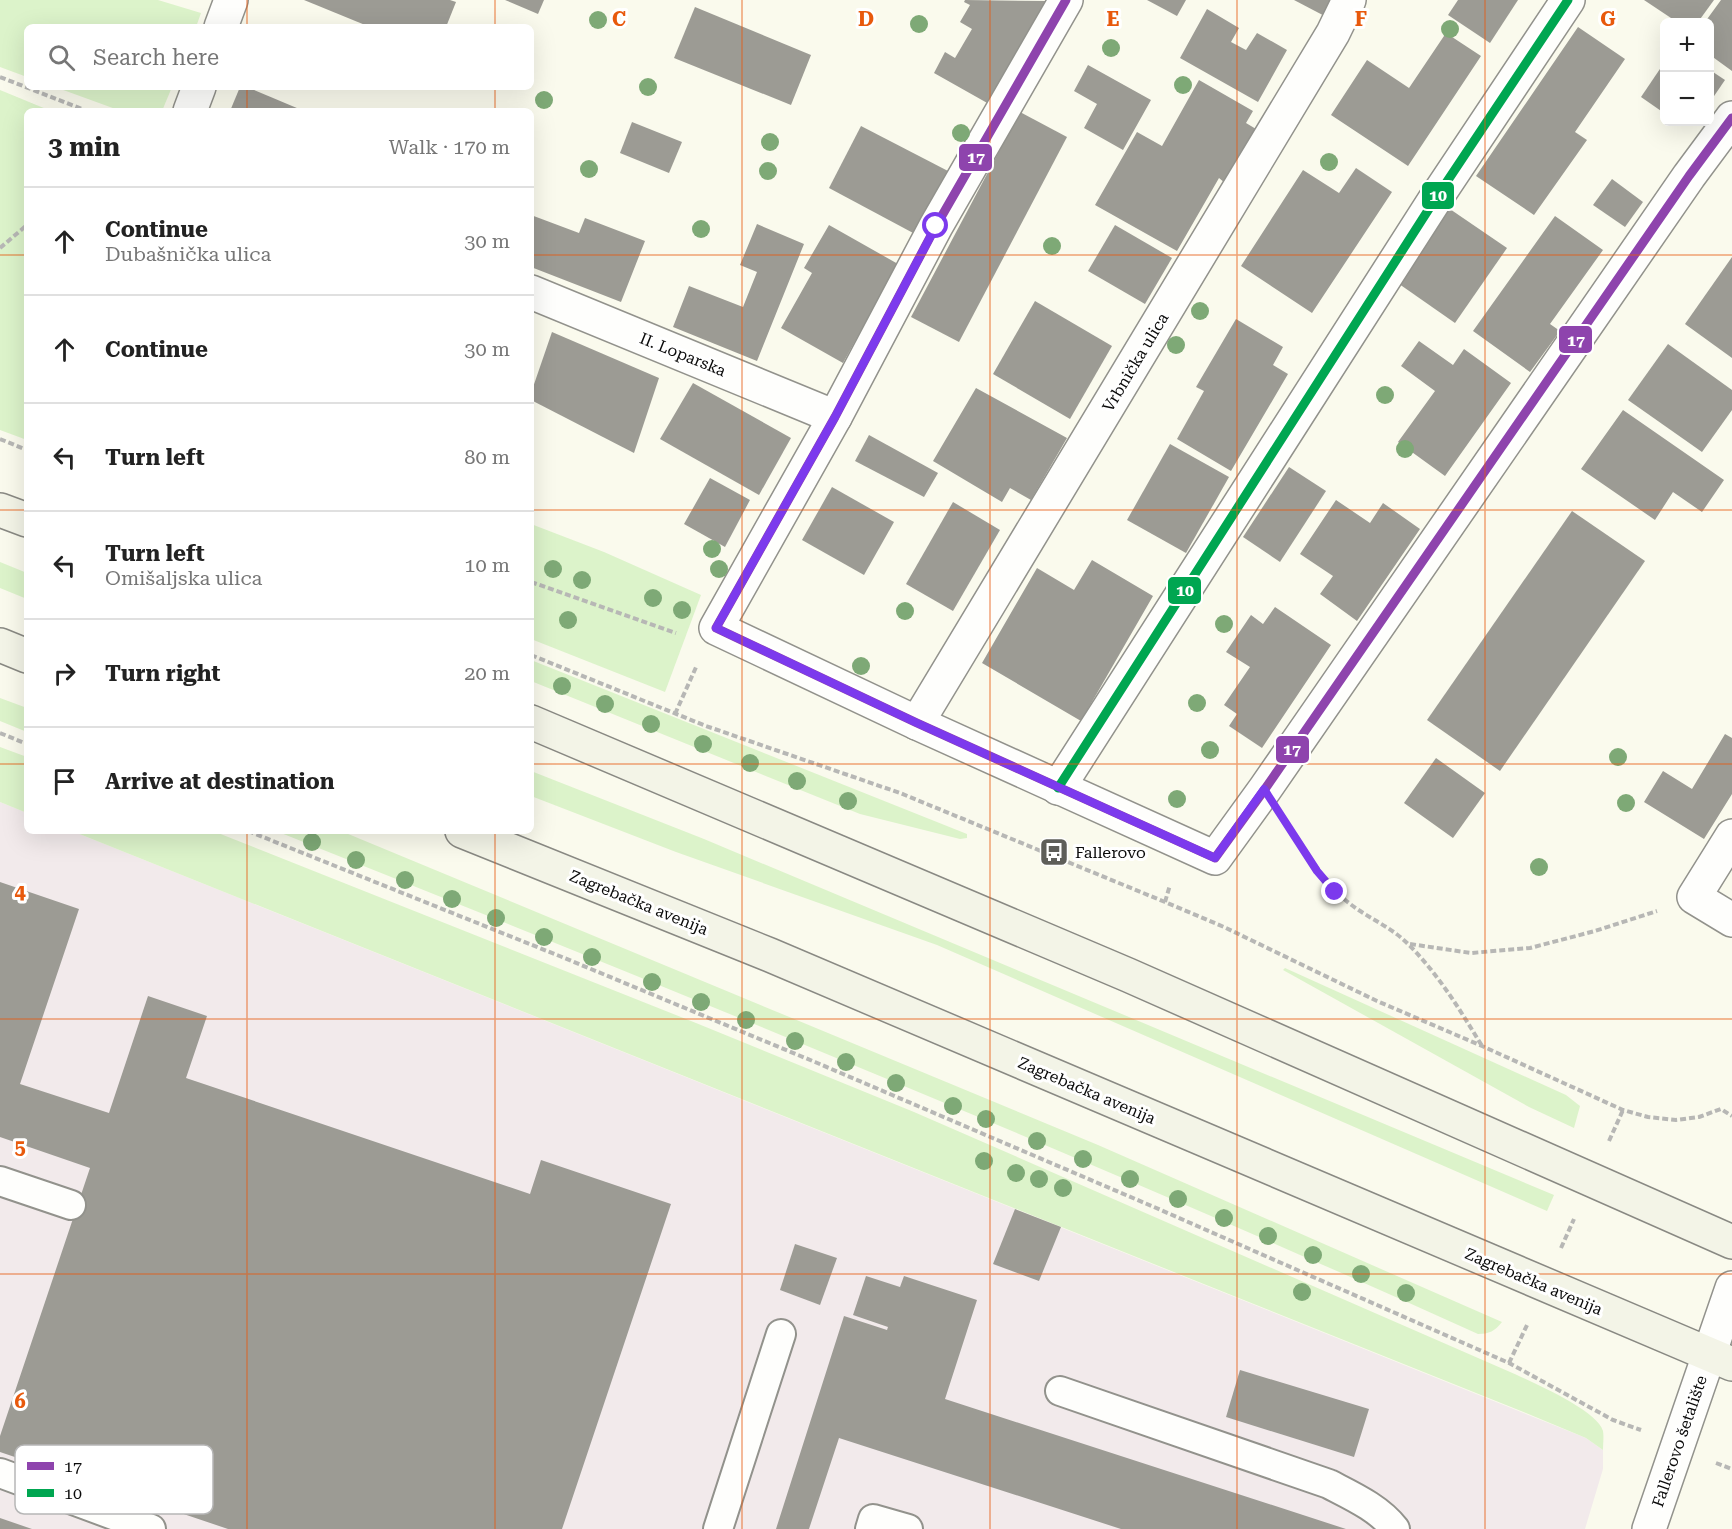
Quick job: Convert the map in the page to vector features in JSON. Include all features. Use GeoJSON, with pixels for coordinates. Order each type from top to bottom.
{"type":"FeatureCollection","features":[{"type":"Feature","properties":{"kind":"main road"},"geometry":{"type":"LineString","coordinates":[[0,510],[24,519]]}},
{"type":"Feature","properties":{"kind":"main road"},"geometry":{"type":"LineString","coordinates":[[0,645],[24,655]]}},
{"type":"Feature","properties":{"kind":"main road"},"geometry":{"type":"LineString","coordinates":[[534,723],[1117,970],[1732,1242]]}},
{"type":"Feature","properties":{"kind":"main road","name":"Zagrebačka avenija"},"geometry":{"type":"LineString","coordinates":[[469,834],[770,955],[1544,1286],[1721,1359]]}},
{"type":"Feature","properties":{"kind":"street"},"geometry":{"type":"LineString","coordinates":[[222,24],[231,0]]}},
{"type":"Feature","properties":{"kind":"street"},"geometry":{"type":"LineString","coordinates":[[1066,0],[936,226],[835,417],[716,628],[917,723],[1215,858],[1689,176],[1732,118]]}},
{"type":"Feature","properties":{"kind":"street","name":"Vrbnička ulica"},"geometry":{"type":"LineString","coordinates":[[917,723],[1320,54],[1349,0]]}},
{"type":"Feature","properties":{"kind":"street"},"geometry":{"type":"LineString","coordinates":[[1059,788],[1434,201],[1568,0]]}},
{"type":"Feature","properties":{"kind":"street"},"geometry":{"type":"LineString","coordinates":[[191,108],[198,90]]}},
{"type":"Feature","properties":{"kind":"street","name":"II. Loparska"},"geometry":{"type":"LineString","coordinates":[[534,293],[835,417]]}},
{"type":"Feature","properties":{"kind":"street"},"geometry":{"type":"LineString","coordinates":[[1732,836],[1694,897],[1732,920]]}},
{"type":"Feature","properties":{"kind":"street"},"geometry":{"type":"LineString","coordinates":[[1721,1359],[1732,1288]]}},
{"type":"Feature","properties":{"kind":"street","name":"Fallerovo šetalište"},"geometry":{"type":"LineString","coordinates":[[1649,1529],[1721,1359]]}},
{"type":"Feature","properties":{"kind":"lane"},"geometry":{"type":"LineString","coordinates":[[0,1181],[71,1205]]}},
{"type":"Feature","properties":{"kind":"lane"},"geometry":{"type":"LineString","coordinates":[[718,1529],[781,1334]]}},
{"type":"Feature","properties":{"kind":"lane"},"geometry":{"type":"LineString","coordinates":[[1060,1390],[1329,1484],[1359,1500],[1389,1521],[1395,1529]]}},
{"type":"Feature","properties":{"kind":"lane"},"geometry":{"type":"LineString","coordinates":[[0,1473],[15,1479]]}},
{"type":"Feature","properties":{"kind":"lane"},"geometry":{"type":"LineString","coordinates":[[111,1514],[151,1529]]}},
{"type":"Feature","properties":{"kind":"lane"},"geometry":{"type":"LineString","coordinates":[[870,1529],[873,1519],[908,1529]]}},
{"type":"Feature","properties":{"kind":"path"},"geometry":{"type":"LineString","coordinates":[[0,76],[24,86]]}},
{"type":"Feature","properties":{"kind":"path"},"geometry":{"type":"LineString","coordinates":[[35,90],[80,108]]}},
{"type":"Feature","properties":{"kind":"path"},"geometry":{"type":"LineString","coordinates":[[0,248],[24,228]]}},
{"type":"Feature","properties":{"kind":"path"},"geometry":{"type":"LineString","coordinates":[[0,439],[24,449]]}},
{"type":"Feature","properties":{"kind":"path"},"geometry":{"type":"LineString","coordinates":[[534,583],[686,636]]}},
{"type":"Feature","properties":{"kind":"path"},"geometry":{"type":"LineString","coordinates":[[534,656],[675,714],[900,793],[1165,902],[1623,1110],[1648,1117],[1676,1120],[1699,1117],[1720,1109],[1732,1116]]}},
{"type":"Feature","properties":{"kind":"path"},"geometry":{"type":"LineString","coordinates":[[675,714],[693,671]]}},
{"type":"Feature","properties":{"kind":"path"},"geometry":{"type":"LineString","coordinates":[[0,734],[24,743]]}},
{"type":"Feature","properties":{"kind":"path"},"geometry":{"type":"LineString","coordinates":[[1264,789],[1317,871],[1335,892],[1351,905],[1391,929],[1408,944],[1436,974],[1482,1046]]}},
{"type":"Feature","properties":{"kind":"path"},"geometry":{"type":"LineString","coordinates":[[255,834],[562,957],[1143,1202],[1509,1363],[1612,1420],[1621,1421]]}},
{"type":"Feature","properties":{"kind":"path"},"geometry":{"type":"LineString","coordinates":[[1408,944],[1471,953],[1530,948],[1641,917],[1694,897]]}},
{"type":"Feature","properties":{"kind":"path"},"geometry":{"type":"LineString","coordinates":[[1610,1140],[1623,1110]]}},
{"type":"Feature","properties":{"kind":"path"},"geometry":{"type":"LineString","coordinates":[[1509,1363],[1526,1328]]}},
{"type":"Feature","properties":{"kind":"shaded area"},"geometry":{"type":"Polygon","coordinates":[[[0,802],[24,812],[24,834],[79,834],[1586,1438],[1603,1450],[1603,1469],[1585,1529],[0,1529],[0,802]]]}},
{"type":"Feature","properties":{"kind":"green space"},"geometry":{"type":"Polygon","coordinates":[[[0,0],[158,0],[201,13],[197,24],[24,24],[24,76],[0,67],[0,0]]]}},
{"type":"Feature","properties":{"kind":"green space"},"geometry":{"type":"Polygon","coordinates":[[[0,90],[44,108],[24,108],[24,439],[0,430],[0,90]]]}},
{"type":"Feature","properties":{"kind":"green space"},"geometry":{"type":"Polygon","coordinates":[[[63,90],[171,90],[163,108],[113,108],[63,90]]]}},
{"type":"Feature","properties":{"kind":"green space"},"geometry":{"type":"Polygon","coordinates":[[[534,525],[604,552],[701,595],[665,692],[534,640],[534,525]]]}},
{"type":"Feature","properties":{"kind":"green space"},"geometry":{"type":"Polygon","coordinates":[[[0,562],[24,572],[24,598],[0,588],[0,562]]]}},
{"type":"Feature","properties":{"kind":"green space"},"geometry":{"type":"Polygon","coordinates":[[[534,661],[967,834],[967,838],[960,839],[860,814],[534,682],[534,661]]]}},
{"type":"Feature","properties":{"kind":"green space"},"geometry":{"type":"Polygon","coordinates":[[[0,698],[24,707],[24,731],[0,721],[0,698]]]}},
{"type":"Feature","properties":{"kind":"green space"},"geometry":{"type":"Polygon","coordinates":[[[0,747],[24,756],[24,812],[0,802],[0,747]]]}},
{"type":"Feature","properties":{"kind":"green space"},"geometry":{"type":"Polygon","coordinates":[[[534,772],[704,839],[1554,1195],[1547,1211],[937,945],[676,852],[534,797],[534,772]]]}},
{"type":"Feature","properties":{"kind":"green space"},"geometry":{"type":"Polygon","coordinates":[[[79,834],[221,834],[696,1023],[914,1112],[1526,1379],[1579,1407],[1599,1423],[1603,1431],[1603,1450],[1586,1438],[79,834]]]}},
{"type":"Feature","properties":{"kind":"green space"},"geometry":{"type":"Polygon","coordinates":[[[283,834],[348,834],[1098,1145],[1502,1322],[1492,1331],[1478,1334],[1030,1139],[578,952],[283,834]]]}},
{"type":"Feature","properties":{"kind":"green space"},"geometry":{"type":"Polygon","coordinates":[[[1285,968],[1566,1095],[1580,1106],[1574,1128],[1529,1107],[1283,970],[1285,968]]]}},
{"type":"Feature","properties":{"kind":"building"},"geometry":{"type":"Polygon","coordinates":[[[304,0],[450,0],[456,2],[447,24],[363,24],[304,0]]]}},
{"type":"Feature","properties":{"kind":"building"},"geometry":{"type":"Polygon","coordinates":[[[505,0],[544,0],[538,14],[505,0]]]}},
{"type":"Feature","properties":{"kind":"building"},"geometry":{"type":"Polygon","coordinates":[[[965,0],[1046,1],[989,104],[934,73],[945,52],[955,58],[972,29],[960,22],[970,5],[964,2],[965,0]]]}},
{"type":"Feature","properties":{"kind":"building"},"geometry":{"type":"Polygon","coordinates":[[[1147,0],[1186,0],[1177,16],[1147,0]]]}},
{"type":"Feature","properties":{"kind":"building"},"geometry":{"type":"Polygon","coordinates":[[[1294,0],[1347,0],[1336,22],[1294,0]]]}},
{"type":"Feature","properties":{"kind":"building"},"geometry":{"type":"Polygon","coordinates":[[[1458,0],[1518,0],[1490,43],[1448,15],[1458,0]]]}},
{"type":"Feature","properties":{"kind":"building"},"geometry":{"type":"Polygon","coordinates":[[[1644,0],[1714,0],[1701,18],[1671,18],[1644,0]]]}},
{"type":"Feature","properties":{"kind":"building"},"geometry":{"type":"Polygon","coordinates":[[[1721,0],[1732,0],[1732,71],[1714,58],[1714,18],[1708,18],[1721,0]]]}},
{"type":"Feature","properties":{"kind":"building"},"geometry":{"type":"Polygon","coordinates":[[[695,7],[811,55],[791,105],[674,58],[695,7]]]}},
{"type":"Feature","properties":{"kind":"building"},"geometry":{"type":"Polygon","coordinates":[[[1207,9],[1239,28],[1231,42],[1246,50],[1257,33],[1287,50],[1258,102],[1180,58],[1207,9]]]}},
{"type":"Feature","properties":{"kind":"building"},"geometry":{"type":"Polygon","coordinates":[[[1578,27],[1625,59],[1575,132],[1587,140],[1534,215],[1476,176],[1578,27]]]}},
{"type":"Feature","properties":{"kind":"building"},"geometry":{"type":"Polygon","coordinates":[[[1446,33],[1481,56],[1408,166],[1331,115],[1367,60],[1409,88],[1446,33]]]}},
{"type":"Feature","properties":{"kind":"building"},"geometry":{"type":"Polygon","coordinates":[[[1088,65],[1151,100],[1123,150],[1084,128],[1097,104],[1074,91],[1088,65]]]}},
{"type":"Feature","properties":{"kind":"building"},"geometry":{"type":"Polygon","coordinates":[[[1660,69],[1660,110],[1641,97],[1660,69]]]}},
{"type":"Feature","properties":{"kind":"building"},"geometry":{"type":"Polygon","coordinates":[[[1714,73],[1725,80],[1714,96],[1714,73]]]}},
{"type":"Feature","properties":{"kind":"building"},"geometry":{"type":"Polygon","coordinates":[[[1199,80],[1253,111],[1246,123],[1256,129],[1225,183],[1219,178],[1177,251],[1095,205],[1137,132],[1162,146],[1199,80]]]}},
{"type":"Feature","properties":{"kind":"building"},"geometry":{"type":"Polygon","coordinates":[[[239,90],[254,90],[297,108],[231,108],[239,90]]]}},
{"type":"Feature","properties":{"kind":"building"},"geometry":{"type":"Polygon","coordinates":[[[1020,112],[1067,137],[959,342],[911,317],[1020,112]]]}},
{"type":"Feature","properties":{"kind":"building"},"geometry":{"type":"Polygon","coordinates":[[[632,122],[682,142],[669,173],[620,153],[632,122]]]}},
{"type":"Feature","properties":{"kind":"building"},"geometry":{"type":"Polygon","coordinates":[[[861,126],[948,171],[915,234],[829,188],[861,126]]]}},
{"type":"Feature","properties":{"kind":"building"},"geometry":{"type":"Polygon","coordinates":[[[1356,168],[1392,192],[1312,313],[1241,266],[1303,170],[1339,193],[1356,168]]]}},
{"type":"Feature","properties":{"kind":"building"},"geometry":{"type":"Polygon","coordinates":[[[1612,179],[1643,202],[1625,227],[1593,205],[1612,179]]]}},
{"type":"Feature","properties":{"kind":"building"},"geometry":{"type":"Polygon","coordinates":[[[1444,205],[1507,248],[1455,323],[1392,279],[1444,205]]]}},
{"type":"Feature","properties":{"kind":"building"},"geometry":{"type":"Polygon","coordinates":[[[534,216],[579,233],[585,218],[645,241],[621,302],[534,268],[534,216]]]}},
{"type":"Feature","properties":{"kind":"building"},"geometry":{"type":"Polygon","coordinates":[[[1555,216],[1603,250],[1550,324],[1560,331],[1530,372],[1473,331],[1555,216]]]}},
{"type":"Feature","properties":{"kind":"building"},"geometry":{"type":"Polygon","coordinates":[[[757,224],[804,244],[757,361],[673,327],[689,286],[743,307],[757,272],[740,265],[757,224]]]}},
{"type":"Feature","properties":{"kind":"building"},"geometry":{"type":"Polygon","coordinates":[[[829,225],[898,264],[843,363],[781,328],[812,273],[804,268],[829,225]]]}},
{"type":"Feature","properties":{"kind":"building"},"geometry":{"type":"Polygon","coordinates":[[[1115,225],[1172,258],[1145,304],[1088,271],[1115,225]]]}},
{"type":"Feature","properties":{"kind":"building"},"geometry":{"type":"Polygon","coordinates":[[[1732,257],[1732,358],[1685,324],[1732,257]]]}},
{"type":"Feature","properties":{"kind":"building"},"geometry":{"type":"Polygon","coordinates":[[[1035,301],[1112,346],[1070,419],[993,374],[1035,301]]]}},
{"type":"Feature","properties":{"kind":"building"},"geometry":{"type":"Polygon","coordinates":[[[1236,319],[1283,347],[1273,365],[1288,374],[1231,471],[1177,439],[1204,391],[1196,387],[1236,319]]]}},
{"type":"Feature","properties":{"kind":"building"},"geometry":{"type":"Polygon","coordinates":[[[552,332],[659,378],[634,453],[534,402],[534,384],[552,332]]]}},
{"type":"Feature","properties":{"kind":"building"},"geometry":{"type":"Polygon","coordinates":[[[1419,341],[1453,365],[1464,349],[1511,383],[1445,476],[1398,442],[1435,391],[1401,366],[1419,341]]]}},
{"type":"Feature","properties":{"kind":"building"},"geometry":{"type":"Polygon","coordinates":[[[1668,344],[1732,390],[1732,410],[1702,452],[1628,400],[1668,344]]]}},
{"type":"Feature","properties":{"kind":"building"},"geometry":{"type":"Polygon","coordinates":[[[693,383],[791,438],[759,495],[660,439],[693,383]]]}},
{"type":"Feature","properties":{"kind":"building"},"geometry":{"type":"Polygon","coordinates":[[[976,388],[1067,438],[1031,500],[1010,488],[1002,502],[933,461],[976,388]]]}},
{"type":"Feature","properties":{"kind":"building"},"geometry":{"type":"Polygon","coordinates":[[[1623,410],[1724,480],[1702,512],[1673,492],[1655,520],[1581,469],[1623,410]]]}},
{"type":"Feature","properties":{"kind":"building"},"geometry":{"type":"Polygon","coordinates":[[[869,435],[938,473],[924,497],[855,461],[869,435]]]}},
{"type":"Feature","properties":{"kind":"building"},"geometry":{"type":"Polygon","coordinates":[[[1170,444],[1229,477],[1186,553],[1127,520],[1170,444]]]}},
{"type":"Feature","properties":{"kind":"building"},"geometry":{"type":"Polygon","coordinates":[[[1289,467],[1326,491],[1280,562],[1243,537],[1289,467]]]}},
{"type":"Feature","properties":{"kind":"building"},"geometry":{"type":"Polygon","coordinates":[[[710,478],[750,500],[725,547],[684,524],[710,478]]]}},
{"type":"Feature","properties":{"kind":"building"},"geometry":{"type":"Polygon","coordinates":[[[832,487],[894,522],[864,575],[802,540],[832,487]]]}},
{"type":"Feature","properties":{"kind":"building"},"geometry":{"type":"Polygon","coordinates":[[[1336,500],[1370,523],[1383,503],[1420,529],[1357,621],[1320,594],[1333,576],[1300,554],[1336,500]]]}},
{"type":"Feature","properties":{"kind":"building"},"geometry":{"type":"Polygon","coordinates":[[[953,502],[1000,530],[953,611],[906,584],[953,502]]]}},
{"type":"Feature","properties":{"kind":"building"},"geometry":{"type":"Polygon","coordinates":[[[1572,511],[1645,561],[1500,771],[1427,720],[1572,511]]]}},
{"type":"Feature","properties":{"kind":"building"},"geometry":{"type":"Polygon","coordinates":[[[1092,560],[1153,596],[1081,721],[982,663],[1037,568],[1074,590],[1092,560]]]}},
{"type":"Feature","properties":{"kind":"building"},"geometry":{"type":"Polygon","coordinates":[[[1275,607],[1331,645],[1262,748],[1229,726],[1237,714],[1224,705],[1250,667],[1226,652],[1251,615],[1263,624],[1275,607]]]}},
{"type":"Feature","properties":{"kind":"building"},"geometry":{"type":"Polygon","coordinates":[[[1725,734],[1732,738],[1732,794],[1704,839],[1644,802],[1663,771],[1692,789],[1725,734]]]}},
{"type":"Feature","properties":{"kind":"building"},"geometry":{"type":"Polygon","coordinates":[[[1436,758],[1485,793],[1453,838],[1404,803],[1436,758]]]}},
{"type":"Feature","properties":{"kind":"building"},"geometry":{"type":"Polygon","coordinates":[[[0,882],[79,909],[20,1084],[109,1113],[148,996],[207,1016],[186,1078],[530,1194],[541,1160],[671,1204],[562,1529],[228,1529],[184,1514],[213,1514],[213,1445],[15,1445],[15,1457],[0,1452],[0,1436],[90,1168],[0,1137],[0,882]]]}},
{"type":"Feature","properties":{"kind":"building"},"geometry":{"type":"Polygon","coordinates":[[[1015,1209],[1061,1227],[1039,1281],[993,1264],[1015,1209]]]}},
{"type":"Feature","properties":{"kind":"building"},"geometry":{"type":"Polygon","coordinates":[[[795,1244],[837,1258],[820,1305],[780,1290],[795,1244]]]}},
{"type":"Feature","properties":{"kind":"building"},"geometry":{"type":"Polygon","coordinates":[[[866,1276],[900,1287],[904,1276],[977,1300],[945,1399],[1346,1529],[1121,1529],[839,1438],[809,1529],[776,1529],[844,1316],[887,1330],[888,1327],[853,1315],[866,1276]]]}},
{"type":"Feature","properties":{"kind":"building"},"geometry":{"type":"Polygon","coordinates":[[[1240,1370],[1369,1409],[1354,1457],[1226,1417],[1240,1370]]]}},
{"type":"Feature","properties":{"kind":"building"},"geometry":{"type":"Polygon","coordinates":[[[0,1518],[32,1529],[0,1529],[0,1518]]]}},
{"type":"Feature","properties":{"kind":"transit line","name":"17"},"geometry":{"type":"LineString","coordinates":[[1066,0],[936,226],[835,417],[716,628],[917,723],[1215,858],[1689,176],[1732,118]]}},
{"type":"Feature","properties":{"kind":"transit line","name":"10"},"geometry":{"type":"LineString","coordinates":[[1058,788],[1434,201],[1568,0]]}},
{"type":"Feature","properties":{"kind":"place","name":"Fallerovo"},"geometry":{"type":"Point","coordinates":[1054,852]}},
{"type":"Feature","properties":{"kind":"route"},"geometry":{"type":"LineString","coordinates":[[936,226],[835,417],[716,628],[917,723],[1215,858],[1264,789],[1317,871],[1335,892]]}}]}
